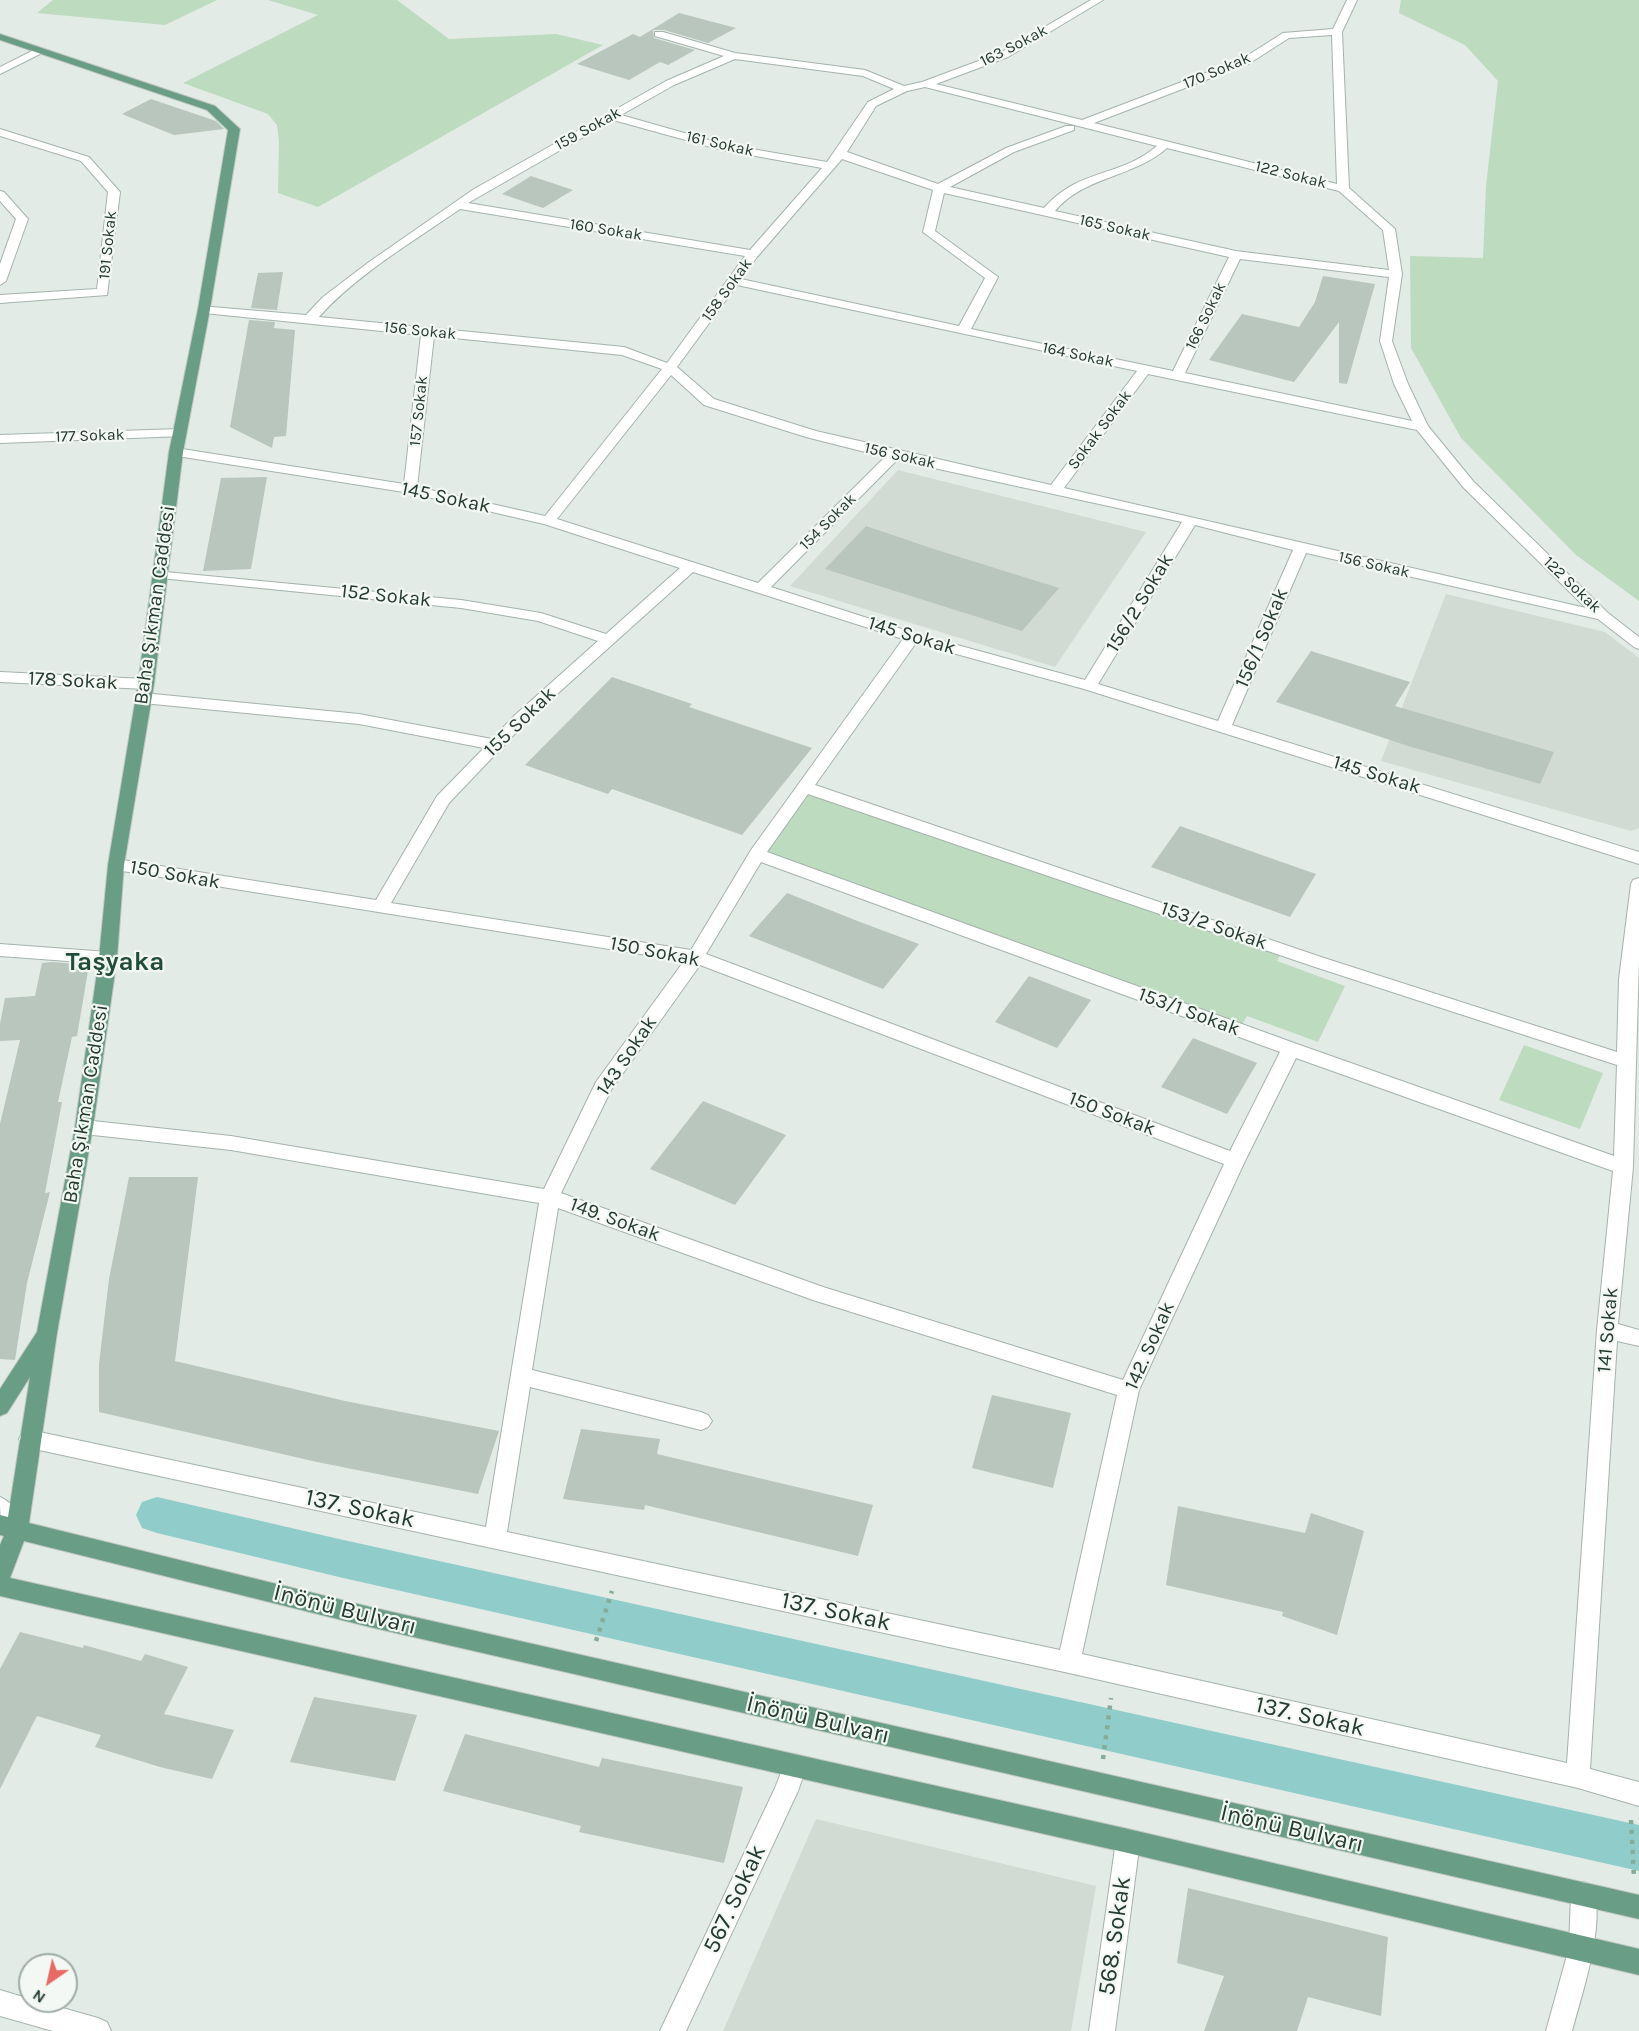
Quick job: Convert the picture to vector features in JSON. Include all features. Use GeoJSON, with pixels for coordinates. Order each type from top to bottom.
{"type":"FeatureCollection","features":[{"type":"Feature","properties":{"kind":"main road","name":"Baha Şıkman Caddesi"},"geometry":{"type":"LineString","coordinates":[[0,37],[211,108],[234,129],[204,309],[176,452],[144,691],[116,865],[108,958],[84,1127],[46,1333],[30,1439],[8,1527],[0,1576]]}},
{"type":"Feature","properties":{"kind":"main road","name":"Baha Şıkman Caddesi"},"geometry":{"type":"LineString","coordinates":[[0,1407],[46,1333]]}},
{"type":"Feature","properties":{"kind":"main road","name":"İnönü Bulvarı"},"geometry":{"type":"LineString","coordinates":[[8,1527],[393,1622],[1639,1907]]}},
{"type":"Feature","properties":{"kind":"main road"},"geometry":{"type":"LineString","coordinates":[[0,1586],[1128,1841],[1639,1962]]}},
{"type":"Feature","properties":{"kind":"street","name":"163 Sokak"},"geometry":{"type":"LineString","coordinates":[[925,84],[1004,55],[1098,0]]}},
{"type":"Feature","properties":{"kind":"street"},"geometry":{"type":"LineString","coordinates":[[1343,189],[1337,32],[1352,0]]}},
{"type":"Feature","properties":{"kind":"street","name":"170 Sokak"},"geometry":{"type":"LineString","coordinates":[[1085,123],[1246,61],[1287,35],[1337,32]]}},
{"type":"Feature","properties":{"kind":"street"},"geometry":{"type":"LineString","coordinates":[[659,34],[734,56],[865,73],[903,89]]}},
{"type":"Feature","properties":{"kind":"street"},"geometry":{"type":"LineString","coordinates":[[0,72],[38,51]]}},
{"type":"Feature","properties":{"kind":"street","name":"159 Sokak"},"geometry":{"type":"LineString","coordinates":[[310,319],[327,300],[478,191],[670,83],[734,56]]}},
{"type":"Feature","properties":{"kind":"street","name":"158 Sokak"},"geometry":{"type":"LineString","coordinates":[[548,521],[670,368],[753,254],[840,154],[872,104],[903,89],[925,84]]}},
{"type":"Feature","properties":{"kind":"street","name":"122 Sokak"},"geometry":{"type":"LineString","coordinates":[[925,84],[1343,189],[1389,229],[1396,274],[1386,341],[1401,384],[1422,427],[1468,484],[1603,616],[1639,644]]}},
{"type":"Feature","properties":{"kind":"street","name":"161 Sokak"},"geometry":{"type":"LineString","coordinates":[[612,116],[722,147],[830,166]]}},
{"type":"Feature","properties":{"kind":"street"},"geometry":{"type":"LineString","coordinates":[[963,331],[992,277],[929,232],[939,188],[1010,150],[1070,128]]}},
{"type":"Feature","properties":{"kind":"street","name":"191 Sokak"},"geometry":{"type":"LineString","coordinates":[[0,132],[84,159],[114,192],[103,292],[0,299]]}},
{"type":"Feature","properties":{"kind":"street"},"geometry":{"type":"LineString","coordinates":[[1047,212],[1057,199],[1084,181],[1142,163],[1166,143]]}},
{"type":"Feature","properties":{"kind":"street","name":"165 Sokak"},"geometry":{"type":"LineString","coordinates":[[840,154],[939,188],[1236,255],[1396,274]]}},
{"type":"Feature","properties":{"kind":"street"},"geometry":{"type":"LineString","coordinates":[[0,194],[22,219],[0,281]]}},
{"type":"Feature","properties":{"kind":"street","name":"160 Sokak"},"geometry":{"type":"LineString","coordinates":[[459,206],[753,254]]}},
{"type":"Feature","properties":{"kind":"street","name":"166 Sokak"},"geometry":{"type":"LineString","coordinates":[[1177,376],[1236,255]]}},
{"type":"Feature","properties":{"kind":"street","name":"164 Sokak"},"geometry":{"type":"LineString","coordinates":[[735,281],[1422,427]]}},
{"type":"Feature","properties":{"kind":"street","name":"156 Sokak"},"geometry":{"type":"LineString","coordinates":[[204,309],[624,351],[670,368],[709,402],[811,434],[894,455],[1191,520],[1301,548],[1603,616]]}},
{"type":"Feature","properties":{"kind":"street","name":"157 Sokak"},"geometry":{"type":"LineString","coordinates":[[411,489],[428,332]]}},
{"type":"Feature","properties":{"kind":"street","name":"Sokak Sokak"},"geometry":{"type":"LineString","coordinates":[[1055,490],[1145,369]]}},
{"type":"Feature","properties":{"kind":"street","name":"177 Sokak"},"geometry":{"type":"LineString","coordinates":[[0,439],[179,433]]}},
{"type":"Feature","properties":{"kind":"street","name":"145 Sokak"},"geometry":{"type":"LineString","coordinates":[[176,452],[411,489],[548,521],[692,565],[912,637],[1089,686],[1639,858]]}},
{"type":"Feature","properties":{"kind":"street","name":"154 Sokak"},"geometry":{"type":"LineString","coordinates":[[762,589],[894,455]]}},
{"type":"Feature","properties":{"kind":"street","name":"156/2 Sokak"},"geometry":{"type":"LineString","coordinates":[[1089,686],[1191,520]]}},
{"type":"Feature","properties":{"kind":"street","name":"156/1 Sokak"},"geometry":{"type":"LineString","coordinates":[[1223,727],[1301,548]]}},
{"type":"Feature","properties":{"kind":"street","name":"155 Sokak"},"geometry":{"type":"LineString","coordinates":[[381,906],[443,800],[520,718],[692,565]]}},
{"type":"Feature","properties":{"kind":"street","name":"152 Sokak"},"geometry":{"type":"LineString","coordinates":[[160,574],[461,604],[541,617],[608,640]]}},
{"type":"Feature","properties":{"kind":"street","name":"143 Sokak"},"geometry":{"type":"LineString","coordinates":[[495,1538],[550,1197],[603,1087],[696,957],[757,854],[912,637]]}},
{"type":"Feature","properties":{"kind":"street","name":"178 Sokak"},"geometry":{"type":"LineString","coordinates":[[0,677],[144,691],[359,719],[495,745]]}},
{"type":"Feature","properties":{"kind":"street","name":"153/2 Sokak"},"geometry":{"type":"LineString","coordinates":[[804,787],[1301,956],[1624,1061]]}},
{"type":"Feature","properties":{"kind":"street","name":"153/1 Sokak"},"geometry":{"type":"LineString","coordinates":[[757,854],[1291,1049],[1623,1167]]}},
{"type":"Feature","properties":{"kind":"street","name":"150 Sokak"},"geometry":{"type":"LineString","coordinates":[[116,865],[696,957],[1235,1161]]}},
{"type":"Feature","properties":{"kind":"street","name":"141 Sokak"},"geometry":{"type":"LineString","coordinates":[[1578,1777],[1607,1330],[1623,1167],[1624,1061],[1628,979],[1639,884]]}},
{"type":"Feature","properties":{"kind":"street"},"geometry":{"type":"LineString","coordinates":[[0,950],[108,958]]}},
{"type":"Feature","properties":{"kind":"street","name":"142. Sokak"},"geometry":{"type":"LineString","coordinates":[[1069,1662],[1129,1390],[1235,1161],[1291,1049]]}},
{"type":"Feature","properties":{"kind":"street","name":"149. Sokak"},"geometry":{"type":"LineString","coordinates":[[84,1127],[231,1143],[550,1197],[820,1294],[1129,1390]]}},
{"type":"Feature","properties":{"kind":"street"},"geometry":{"type":"LineString","coordinates":[[1607,1330],[1639,1338]]}},
{"type":"Feature","properties":{"kind":"street"},"geometry":{"type":"LineString","coordinates":[[521,1376],[700,1421]]}},
{"type":"Feature","properties":{"kind":"street","name":"137. Sokak"},"geometry":{"type":"LineString","coordinates":[[30,1439],[1069,1662],[1578,1777],[1635,1801]]}},
{"type":"Feature","properties":{"kind":"street"},"geometry":{"type":"LineString","coordinates":[[0,1507],[8,1527]]}},
{"type":"Feature","properties":{"kind":"street","name":"567. Sokak"},"geometry":{"type":"LineString","coordinates":[[673,2031],[786,1791],[795,1765]]}},
{"type":"Feature","properties":{"kind":"street","name":"568. Sokak"},"geometry":{"type":"LineString","coordinates":[[1102,2031],[1128,1841]]}},
{"type":"Feature","properties":{"kind":"street"},"geometry":{"type":"LineString","coordinates":[[1559,2031],[1582,1948],[1582,1894]]}},
{"type":"Feature","properties":{"kind":"street"},"geometry":{"type":"LineString","coordinates":[[0,2003],[98,2031]]}},
{"type":"Feature","properties":{"kind":"path"},"geometry":{"type":"LineString","coordinates":[[598,1635],[614,1585]]}},
{"type":"Feature","properties":{"kind":"path"},"geometry":{"type":"LineString","coordinates":[[1104,1749],[1111,1694]]}},
{"type":"Feature","properties":{"kind":"path"},"geometry":{"type":"LineString","coordinates":[[1634,1865],[1635,1801]]}},
{"type":"Feature","properties":{"kind":"shaded area"},"geometry":{"type":"Polygon","coordinates":[[[898,470],[1146,532],[1055,667],[790,586],[898,470]]]}},
{"type":"Feature","properties":{"kind":"shaded area"},"geometry":{"type":"Polygon","coordinates":[[[1446,594],[1605,632],[1639,658],[1639,828],[1631,831],[1381,761],[1446,594]]]}},
{"type":"Feature","properties":{"kind":"shaded area"},"geometry":{"type":"Polygon","coordinates":[[[816,1819],[1096,1886],[1071,2031],[723,2031],[816,1819]]]}},
{"type":"Feature","properties":{"kind":"green space"},"geometry":{"type":"Polygon","coordinates":[[[53,0],[217,0],[165,25],[37,13],[53,0]]]}},
{"type":"Feature","properties":{"kind":"green space"},"geometry":{"type":"Polygon","coordinates":[[[268,0],[397,0],[449,39],[556,34],[603,45],[318,207],[278,193],[277,125],[268,114],[183,83],[318,15],[268,0]]]}},
{"type":"Feature","properties":{"kind":"green space"},"geometry":{"type":"Polygon","coordinates":[[[1401,0],[1639,0],[1639,601],[1576,555],[1461,438],[1411,348],[1410,256],[1483,258],[1486,186],[1498,81],[1465,45],[1399,13],[1401,0]]]}},
{"type":"Feature","properties":{"kind":"green space"},"geometry":{"type":"Polygon","coordinates":[[[804,787],[1283,950],[1277,961],[1345,986],[1318,1042],[1247,1016],[1239,1030],[757,854],[804,787]]]}},
{"type":"Feature","properties":{"kind":"green space"},"geometry":{"type":"Polygon","coordinates":[[[1524,1045],[1603,1073],[1580,1129],[1499,1100],[1524,1045]]]}},
{"type":"Feature","properties":{"kind":"building"},"geometry":{"type":"Polygon","coordinates":[[[679,13],[736,28],[708,43],[664,30],[653,30],[654,38],[695,50],[668,65],[660,62],[629,80],[577,64],[633,34],[640,37],[679,13]]]}},
{"type":"Feature","properties":{"kind":"building"},"geometry":{"type":"Polygon","coordinates":[[[151,99],[216,121],[224,129],[174,135],[122,114],[151,99]]]}},
{"type":"Feature","properties":{"kind":"building"},"geometry":{"type":"Polygon","coordinates":[[[531,176],[573,190],[543,208],[502,194],[531,176]]]}},
{"type":"Feature","properties":{"kind":"building"},"geometry":{"type":"Polygon","coordinates":[[[283,272],[277,310],[251,308],[258,273],[283,272]]]}},
{"type":"Feature","properties":{"kind":"building"},"geometry":{"type":"Polygon","coordinates":[[[1323,276],[1375,284],[1347,384],[1339,383],[1339,322],[1294,382],[1209,360],[1242,314],[1299,327],[1315,302],[1323,276]]]}},
{"type":"Feature","properties":{"kind":"building"},"geometry":{"type":"Polygon","coordinates":[[[249,320],[275,322],[274,328],[295,330],[286,436],[274,437],[272,448],[230,427],[249,320]]]}},
{"type":"Feature","properties":{"kind":"building"},"geometry":{"type":"Polygon","coordinates":[[[267,477],[251,569],[203,571],[221,478],[267,477]]]}},
{"type":"Feature","properties":{"kind":"building"},"geometry":{"type":"Polygon","coordinates":[[[866,526],[1059,588],[1022,631],[825,569],[866,526]]]}},
{"type":"Feature","properties":{"kind":"building"},"geometry":{"type":"Polygon","coordinates":[[[1311,651],[1410,682],[1395,706],[1554,752],[1540,784],[1408,746],[1276,702],[1311,651]]]}},
{"type":"Feature","properties":{"kind":"building"},"geometry":{"type":"Polygon","coordinates":[[[612,677],[692,704],[689,707],[812,748],[742,835],[612,789],[608,794],[525,765],[612,677]]]}},
{"type":"Feature","properties":{"kind":"building"},"geometry":{"type":"Polygon","coordinates":[[[1180,826],[1316,874],[1290,917],[1151,867],[1180,826]]]}},
{"type":"Feature","properties":{"kind":"building"},"geometry":{"type":"Polygon","coordinates":[[[787,893],[919,944],[883,989],[749,936],[787,893]]]}},
{"type":"Feature","properties":{"kind":"building"},"geometry":{"type":"Polygon","coordinates":[[[42,963],[89,965],[77,1036],[72,1037],[58,1102],[62,1102],[45,1193],[50,1192],[27,1283],[15,1360],[0,1359],[0,1124],[20,1040],[0,1041],[0,1024],[5,998],[35,996],[42,963]]]}},
{"type":"Feature","properties":{"kind":"building"},"geometry":{"type":"Polygon","coordinates":[[[1029,976],[1091,1000],[1057,1048],[995,1022],[1029,976]]]}},
{"type":"Feature","properties":{"kind":"building"},"geometry":{"type":"Polygon","coordinates":[[[1193,1038],[1257,1063],[1227,1114],[1161,1087],[1193,1038]]]}},
{"type":"Feature","properties":{"kind":"building"},"geometry":{"type":"Polygon","coordinates":[[[703,1101],[786,1135],[735,1205],[650,1169],[703,1101]]]}},
{"type":"Feature","properties":{"kind":"building"},"geometry":{"type":"Polygon","coordinates":[[[129,1177],[198,1177],[175,1361],[345,1401],[499,1431],[478,1494],[317,1462],[99,1412],[99,1364],[109,1279],[129,1177]]]}},
{"type":"Feature","properties":{"kind":"building"},"geometry":{"type":"Polygon","coordinates":[[[992,1395],[1071,1413],[1053,1488],[972,1468],[992,1395]]]}},
{"type":"Feature","properties":{"kind":"building"},"geometry":{"type":"Polygon","coordinates":[[[581,1429],[660,1439],[657,1454],[873,1505],[858,1556],[645,1505],[644,1510],[563,1499],[581,1429]]]}},
{"type":"Feature","properties":{"kind":"building"},"geometry":{"type":"Polygon","coordinates":[[[1178,1506],[1305,1533],[1311,1513],[1364,1531],[1337,1635],[1282,1616],[1283,1612],[1166,1585],[1178,1506]]]}},
{"type":"Feature","properties":{"kind":"building"},"geometry":{"type":"Polygon","coordinates":[[[20,1632],[83,1648],[84,1645],[141,1661],[145,1654],[188,1667],[164,1714],[234,1730],[212,1779],[160,1767],[95,1747],[101,1735],[37,1716],[0,1789],[0,1669],[20,1632]]]}},
{"type":"Feature","properties":{"kind":"building"},"geometry":{"type":"Polygon","coordinates":[[[314,1697],[417,1715],[395,1781],[290,1762],[314,1697]]]}},
{"type":"Feature","properties":{"kind":"building"},"geometry":{"type":"Polygon","coordinates":[[[465,1734],[599,1767],[602,1758],[743,1787],[724,1863],[579,1832],[581,1826],[443,1791],[465,1734]]]}},
{"type":"Feature","properties":{"kind":"building"},"geometry":{"type":"Polygon","coordinates":[[[1188,1888],[1388,1937],[1381,2016],[1308,1997],[1297,2031],[1204,2031],[1224,1976],[1177,1963],[1188,1888]]]}},
{"type":"Feature","properties":{"kind":"waterway"},"geometry":{"type":"LineString","coordinates":[[157,1515],[339,1558],[1639,1848]]}},
{"type":"Feature","properties":{"kind":"district","name":"Taşyaka"},"geometry":{"type":"Point","coordinates":[115,963]}}]}
